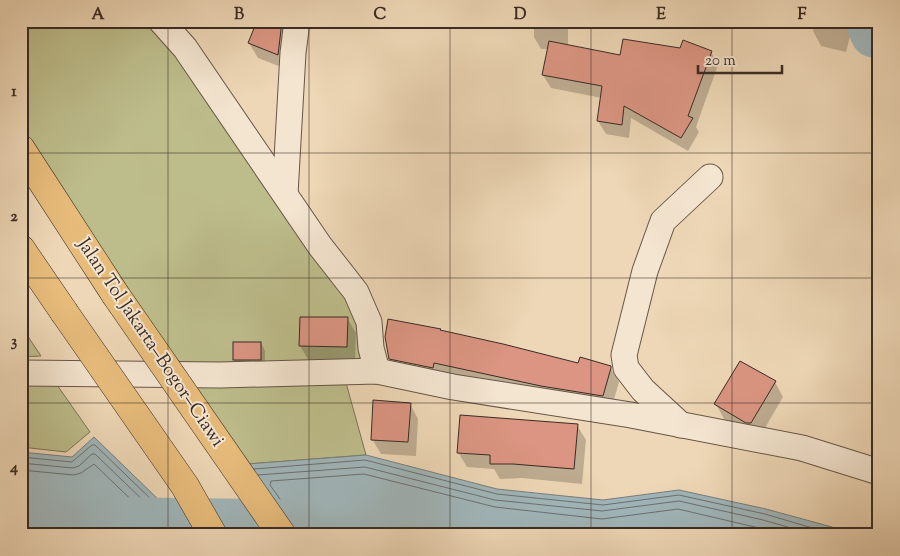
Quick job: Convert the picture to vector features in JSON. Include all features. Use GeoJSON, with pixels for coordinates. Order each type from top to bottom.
{"type":"FeatureCollection","features":[{"type":"Feature","properties":{"kind":"highway","name":"Jalan Tol Jakarta–Bogor–Ciawi"},"geometry":{"type":"LineString","coordinates":[[21,149],[115,294],[282,535]]}},
{"type":"Feature","properties":{"kind":"highway"},"geometry":{"type":"LineString","coordinates":[[21,249],[185,486],[212,535]]}},
{"type":"Feature","properties":{"kind":"street"},"geometry":{"type":"LineString","coordinates":[[161,21],[185,48],[320,246],[356,292],[369,322],[371,348],[377,371]]}},
{"type":"Feature","properties":{"kind":"street"},"geometry":{"type":"LineString","coordinates":[[285,194],[293,53],[297,21]]}},
{"type":"Feature","properties":{"kind":"street"},"geometry":{"type":"LineString","coordinates":[[681,425],[643,390],[626,368],[624,355],[645,271],[663,221],[710,177]]}},
{"type":"Feature","properties":{"kind":"street"},"geometry":{"type":"LineString","coordinates":[[21,373],[220,375],[377,371],[453,387],[631,415],[802,448],[879,472]]}},
{"type":"Feature","properties":{"kind":"green space"},"geometry":{"type":"Polygon","coordinates":[[[21,21],[161,21],[356,292],[377,371],[343,372],[366,455],[234,465],[21,149],[21,21]]]}},
{"type":"Feature","properties":{"kind":"green space"},"geometry":{"type":"Polygon","coordinates":[[[21,326],[41,356],[21,357],[21,326]]]}},
{"type":"Feature","properties":{"kind":"green space"},"geometry":{"type":"Polygon","coordinates":[[[50,375],[90,432],[66,452],[21,447],[21,383],[50,375]]]}},
{"type":"Feature","properties":{"kind":"water"},"geometry":{"type":"Polygon","coordinates":[[[94,437],[195,535],[21,535],[21,452],[72,457],[94,437]]]}},
{"type":"Feature","properties":{"kind":"water"},"geometry":{"type":"Polygon","coordinates":[[[366,455],[497,489],[603,500],[679,490],[766,509],[832,527],[848,535],[282,535],[234,465],[366,455]]]}},
{"type":"Feature","properties":{"kind":"building"},"geometry":{"type":"Polygon","coordinates":[[[257,21],[282,21],[278,55],[248,43],[257,21]]]}},
{"type":"Feature","properties":{"kind":"building"},"geometry":{"type":"Polygon","coordinates":[[[623,39],[680,48],[683,40],[712,51],[688,116],[693,118],[681,138],[624,106],[622,125],[597,121],[602,86],[542,75],[549,41],[620,55],[623,39]]]}},
{"type":"Feature","properties":{"kind":"building"},"geometry":{"type":"Polygon","coordinates":[[[300,317],[348,317],[347,347],[299,346],[300,317]]]}},
{"type":"Feature","properties":{"kind":"building"},"geometry":{"type":"Polygon","coordinates":[[[388,319],[441,329],[578,363],[580,357],[611,366],[603,396],[541,386],[434,363],[433,368],[389,359],[385,337],[388,319]]]}},
{"type":"Feature","properties":{"kind":"building"},"geometry":{"type":"Polygon","coordinates":[[[233,342],[261,342],[261,360],[233,360],[233,342]]]}},
{"type":"Feature","properties":{"kind":"building"},"geometry":{"type":"Polygon","coordinates":[[[740,361],[776,381],[751,423],[746,423],[714,404],[740,361]]]}},
{"type":"Feature","properties":{"kind":"building"},"geometry":{"type":"Polygon","coordinates":[[[373,400],[411,403],[408,442],[371,440],[373,400]]]}},
{"type":"Feature","properties":{"kind":"building"},"geometry":{"type":"Polygon","coordinates":[[[460,415],[578,424],[574,469],[490,464],[490,455],[457,453],[460,415]]]}},
{"type":"Feature","properties":{"kind":"waterway"},"geometry":{"type":"LineString","coordinates":[[870,21],[875,33]]}},
{"type":"Feature","properties":{"kind":"waterway"},"geometry":{"type":"LineString","coordinates":[[21,501],[110,522],[326,525]]}}]}
